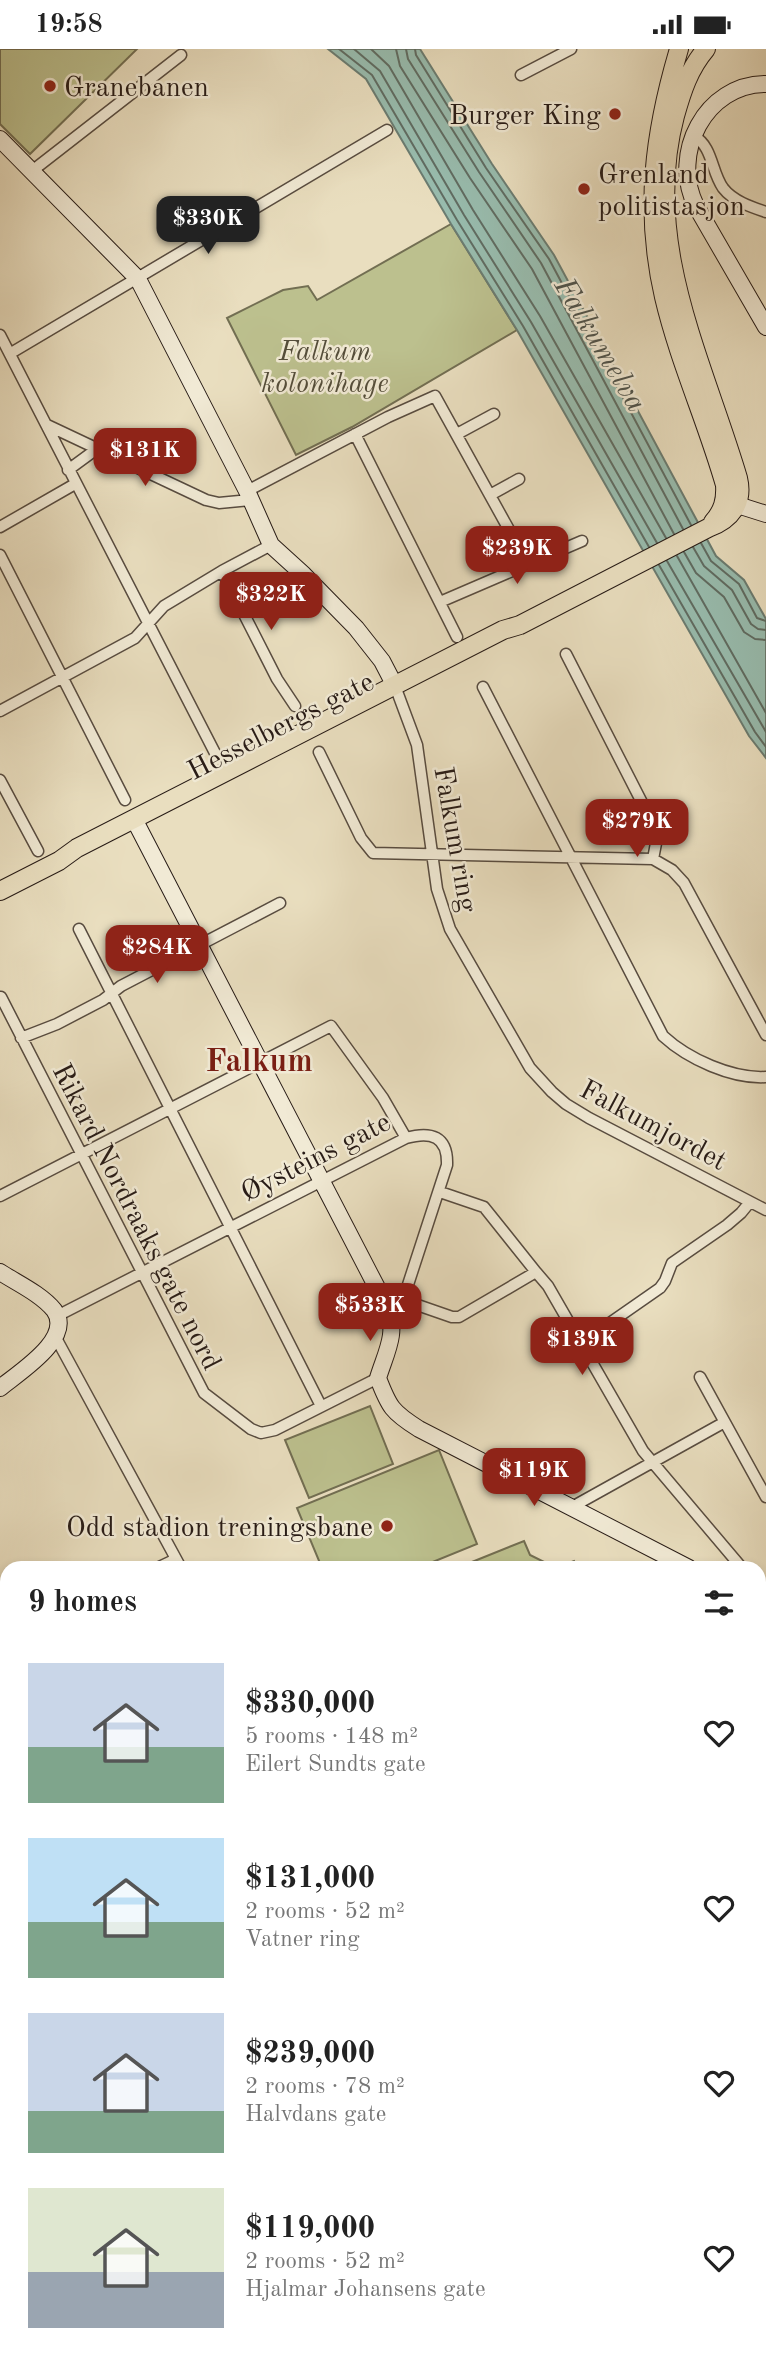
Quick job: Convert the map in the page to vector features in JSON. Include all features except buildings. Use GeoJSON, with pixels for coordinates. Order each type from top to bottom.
{"type":"FeatureCollection","features":[{"type":"Feature","properties":{"kind":"main road"},"geometry":{"type":"LineString","coordinates":[[679,49],[668,83],[657,139],[653,190],[654,232],[664,299],[731,503],[740,496],[738,478],[681,305],[669,253],[666,221],[666,173],[673,123],[690,71],[706,49]]}},
{"type":"Feature","properties":{"kind":"main road","name":"Hesselbergs gate"},"geometry":{"type":"LineString","coordinates":[[0,891],[59,861],[77,848],[136,823],[397,691],[503,630],[520,625],[719,524],[728,518],[731,503]]}},
{"type":"Feature","properties":{"kind":"street"},"geometry":{"type":"LineString","coordinates":[[521,75],[571,49]]}},
{"type":"Feature","properties":{"kind":"street"},"geometry":{"type":"LineString","coordinates":[[32,171],[181,54]]}},
{"type":"Feature","properties":{"kind":"street"},"geometry":{"type":"LineString","coordinates":[[766,83],[743,86],[727,93],[703,116],[694,135],[687,164],[689,190],[766,327]]}},
{"type":"Feature","properties":{"kind":"street"},"geometry":{"type":"LineString","coordinates":[[11,353],[387,130]]}},
{"type":"Feature","properties":{"kind":"street"},"geometry":{"type":"LineString","coordinates":[[694,135],[707,148],[719,181],[734,198],[766,212]]}},
{"type":"Feature","properties":{"kind":"street"},"geometry":{"type":"LineString","coordinates":[[0,139],[138,279],[271,545],[356,628],[382,661],[397,691]]}},
{"type":"Feature","properties":{"kind":"street"},"geometry":{"type":"LineString","coordinates":[[0,335],[215,753]]}},
{"type":"Feature","properties":{"kind":"street"},"geometry":{"type":"LineString","coordinates":[[47,425],[206,500],[219,503],[248,496],[355,434],[435,396],[528,564]]}},
{"type":"Feature","properties":{"kind":"street"},"geometry":{"type":"LineString","coordinates":[[457,434],[494,414]]}},
{"type":"Feature","properties":{"kind":"street"},"geometry":{"type":"LineString","coordinates":[[355,434],[457,637]]}},
{"type":"Feature","properties":{"kind":"street"},"geometry":{"type":"LineString","coordinates":[[68,470],[98,449]]}},
{"type":"Feature","properties":{"kind":"street"},"geometry":{"type":"LineString","coordinates":[[491,498],[519,479]]}},
{"type":"Feature","properties":{"kind":"street"},"geometry":{"type":"LineString","coordinates":[[0,527],[75,484]]}},
{"type":"Feature","properties":{"kind":"street"},"geometry":{"type":"LineString","coordinates":[[731,503],[766,514]]}},
{"type":"Feature","properties":{"kind":"street"},"geometry":{"type":"LineString","coordinates":[[440,602],[582,541]]}},
{"type":"Feature","properties":{"kind":"street"},"geometry":{"type":"LineString","coordinates":[[0,711],[135,638],[164,606],[271,545]]}},
{"type":"Feature","properties":{"kind":"street"},"geometry":{"type":"LineString","coordinates":[[0,555],[125,800]]}},
{"type":"Feature","properties":{"kind":"street"},"geometry":{"type":"LineString","coordinates":[[222,571],[277,678],[295,706]]}},
{"type":"Feature","properties":{"kind":"street"},"geometry":{"type":"LineString","coordinates":[[566,654],[654,826],[657,838],[653,859]]}},
{"type":"Feature","properties":{"kind":"street"},"geometry":{"type":"LineString","coordinates":[[483,687],[663,1036],[674,1046],[732,1074],[766,1077]]}},
{"type":"Feature","properties":{"kind":"street","name":"Falkum ring"},"geometry":{"type":"LineString","coordinates":[[397,691],[417,745],[438,889],[450,929],[530,1068]]}},
{"type":"Feature","properties":{"kind":"street"},"geometry":{"type":"LineString","coordinates":[[319,752],[373,853],[653,859],[672,870],[684,883],[766,1035]]}},
{"type":"Feature","properties":{"kind":"street"},"geometry":{"type":"LineString","coordinates":[[0,779],[38,851]]}},
{"type":"Feature","properties":{"kind":"street"},"geometry":{"type":"LineString","coordinates":[[136,823],[387,1307],[393,1321],[393,1331],[378,1378],[389,1405],[397,1415],[419,1429],[676,1561]]}},
{"type":"Feature","properties":{"kind":"street"},"geometry":{"type":"LineString","coordinates":[[21,1038],[57,1024],[200,944],[280,903]]}},
{"type":"Feature","properties":{"kind":"street"},"geometry":{"type":"LineString","coordinates":[[79,929],[321,1405],[378,1378]]}},
{"type":"Feature","properties":{"kind":"street","name":"Rikard Nordraaks gate nord"},"geometry":{"type":"LineString","coordinates":[[1,997],[204,1393],[241,1422],[261,1433],[275,1430],[321,1405]]}},
{"type":"Feature","properties":{"kind":"street"},"geometry":{"type":"LineString","coordinates":[[0,1196],[331,1026],[383,1098],[406,1139]]}},
{"type":"Feature","properties":{"kind":"street","name":"Falkumjordet"},"geometry":{"type":"LineString","coordinates":[[530,1068],[566,1104],[766,1210]]}},
{"type":"Feature","properties":{"kind":"street","name":"Øysteins gate"},"geometry":{"type":"LineString","coordinates":[[57,1316],[406,1139],[426,1134],[435,1137],[444,1145],[447,1165],[403,1300]]}},
{"type":"Feature","properties":{"kind":"street"},"geometry":{"type":"LineString","coordinates":[[440,1192],[484,1207],[548,1286],[643,1451],[738,1561]]}},
{"type":"Feature","properties":{"kind":"street"},"geometry":{"type":"LineString","coordinates":[[581,1343],[660,1288],[672,1263],[727,1225],[750,1202]]}},
{"type":"Feature","properties":{"kind":"street"},"geometry":{"type":"LineString","coordinates":[[0,1272],[51,1307],[57,1316],[58,1324],[56,1338],[49,1347],[0,1388]]}},
{"type":"Feature","properties":{"kind":"street"},"geometry":{"type":"LineString","coordinates":[[387,1307],[403,1300],[452,1317],[460,1317],[536,1272]]}},
{"type":"Feature","properties":{"kind":"street"},"geometry":{"type":"LineString","coordinates":[[56,1338],[177,1561]]}},
{"type":"Feature","properties":{"kind":"street"},"geometry":{"type":"LineString","coordinates":[[700,1377],[766,1497]]}},
{"type":"Feature","properties":{"kind":"street"},"geometry":{"type":"LineString","coordinates":[[572,1507],[723,1423]]}},
{"type":"Feature","properties":{"kind":"green space","name":"Granebanen"},"geometry":{"type":"Polygon","coordinates":[[[0,49],[137,49],[30,154],[0,124],[0,49]]]}},
{"type":"Feature","properties":{"kind":"green space","name":"Falkum kolonihage"},"geometry":{"type":"Polygon","coordinates":[[[451,224],[517,330],[352,427],[296,455],[227,318],[283,290],[308,286],[317,300],[451,224]]]}},
{"type":"Feature","properties":{"kind":"green space"},"geometry":{"type":"Polygon","coordinates":[[[370,1406],[393,1464],[309,1498],[285,1440],[370,1406]]]}},
{"type":"Feature","properties":{"kind":"green space","name":"Odd stadion treningsbane"},"geometry":{"type":"Polygon","coordinates":[[[439,1450],[477,1544],[435,1561],[319,1561],[297,1508],[439,1450]]]}},
{"type":"Feature","properties":{"kind":"green space"},"geometry":{"type":"Polygon","coordinates":[[[524,1541],[530,1555],[542,1561],[474,1561],[524,1541]]]}},
{"type":"Feature","properties":{"kind":"water","name":"Falkumelva"},"geometry":{"type":"Polygon","coordinates":[[[328,49],[420,49],[492,164],[554,255],[716,556],[744,580],[766,619],[766,758],[749,736],[517,330],[366,79],[328,49]]]}},
{"type":"Feature","properties":{"kind":"place","name":"Granebanen"},"geometry":{"type":"Point","coordinates":[50,86]}},
{"type":"Feature","properties":{"kind":"place","name":"Burger King"},"geometry":{"type":"Point","coordinates":[615,114]}},
{"type":"Feature","properties":{"kind":"place","name":"Grenland politistasjon"},"geometry":{"type":"Point","coordinates":[584,189]}},
{"type":"Feature","properties":{"kind":"place","name":"Odd stadion treningsbane"},"geometry":{"type":"Point","coordinates":[387,1526]}},
{"type":"Feature","properties":{"kind":"district","name":"Falkum"},"geometry":{"type":"Point","coordinates":[259,1060]}}]}
